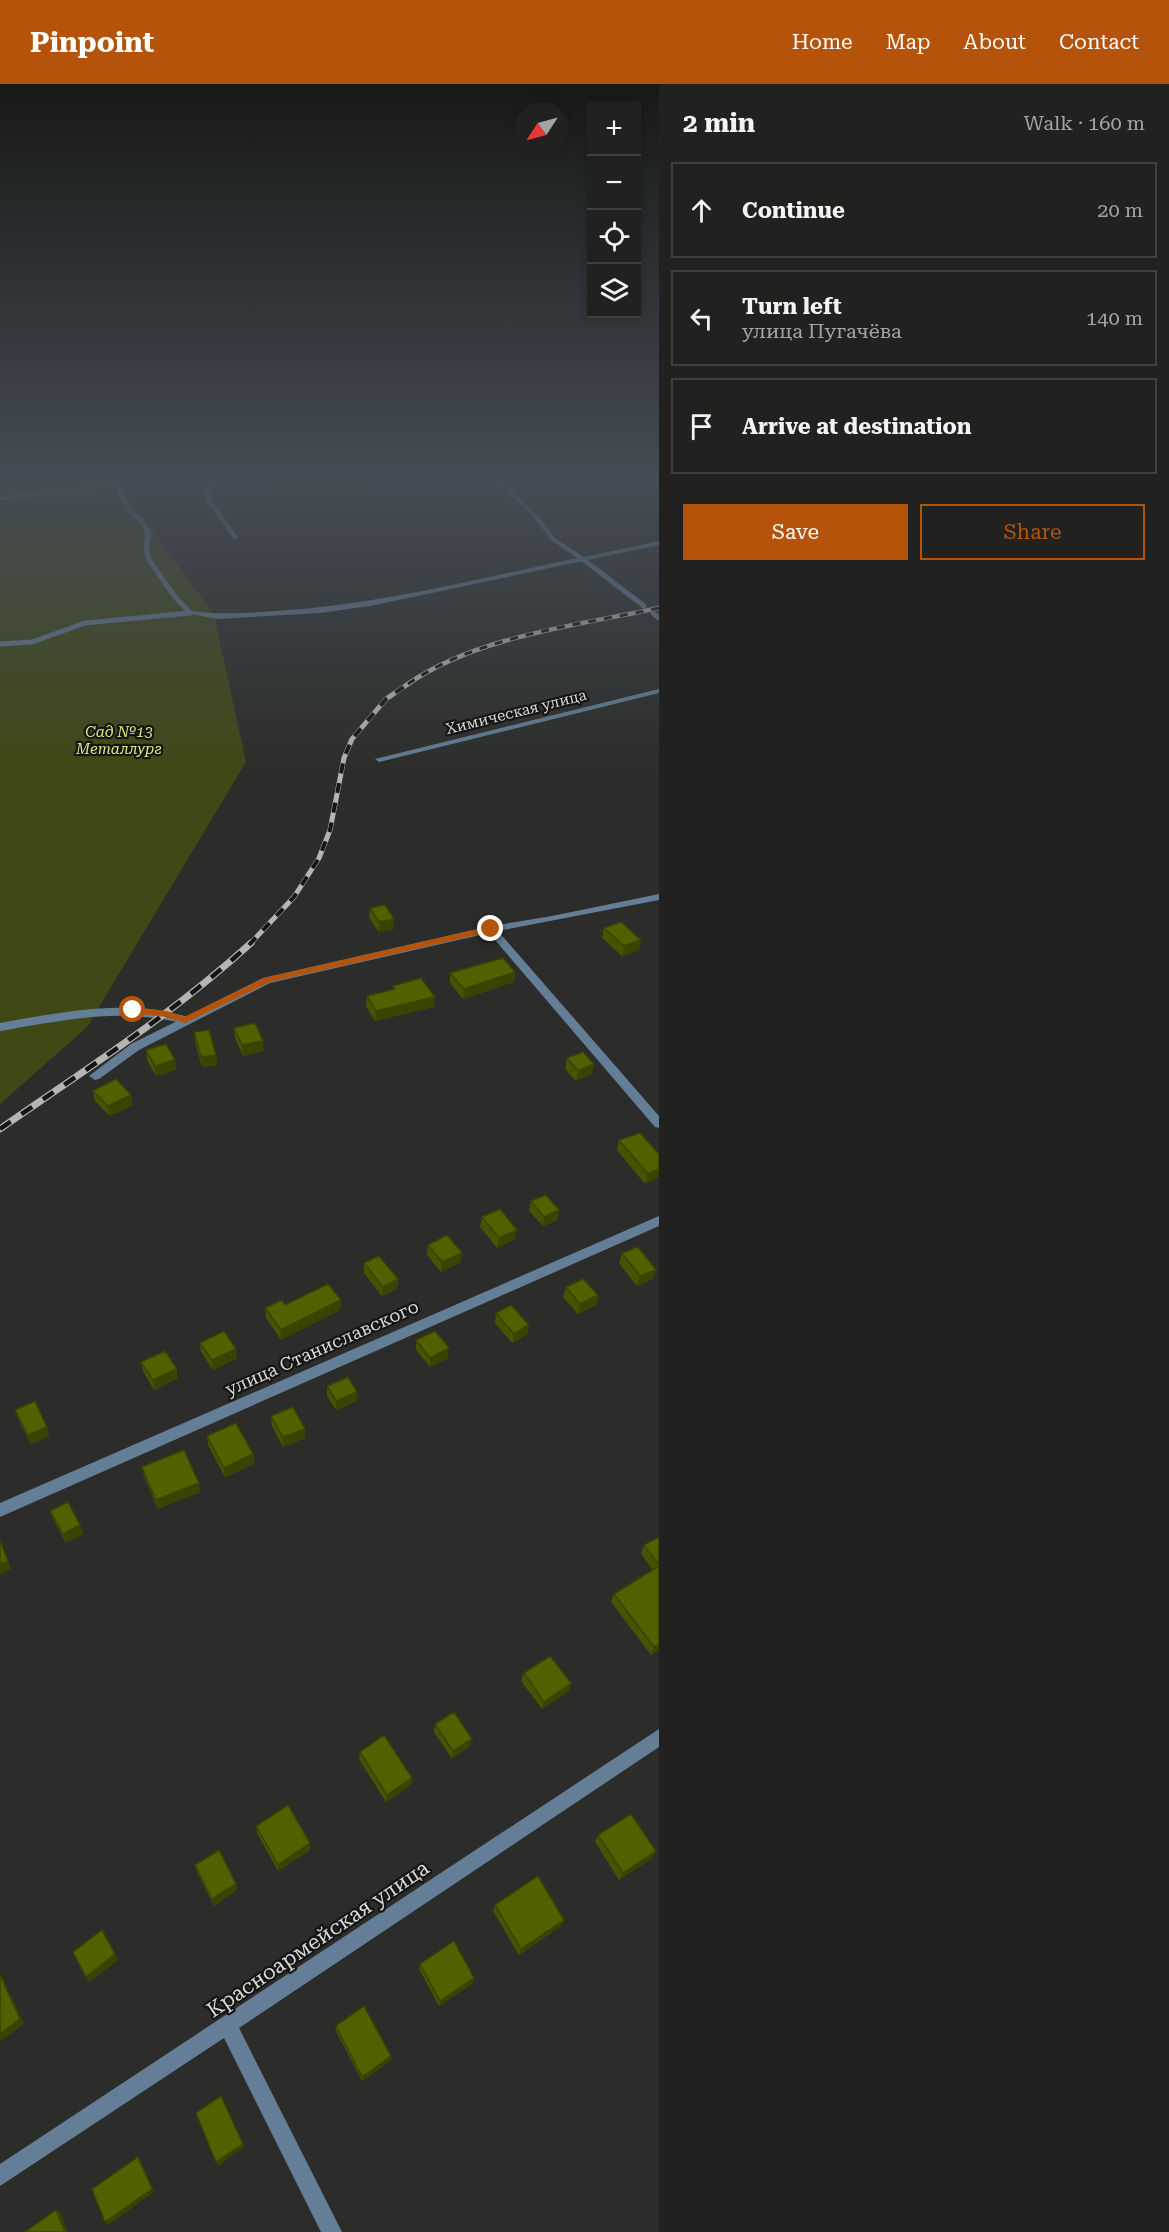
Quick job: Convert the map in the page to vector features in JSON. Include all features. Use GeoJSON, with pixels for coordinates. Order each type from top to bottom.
{"type":"FeatureCollection","features":[{"type":"Feature","properties":{"kind":"street"},"geometry":{"type":"LineString","coordinates":[[190,613],[217,617],[319,611],[370,604],[492,577]]}},
{"type":"Feature","properties":{"kind":"street","name":"Химическая улица"},"geometry":{"type":"LineString","coordinates":[[379,759],[659,691]]}},
{"type":"Feature","properties":{"kind":"street"},"geometry":{"type":"LineString","coordinates":[[95,1076],[135,1047],[267,980],[491,929],[552,920],[659,897]]}},
{"type":"Feature","properties":{"kind":"street"},"geometry":{"type":"LineString","coordinates":[[491,929],[659,1124]]}},
{"type":"Feature","properties":{"kind":"street","name":"улица Станиславского"},"geometry":{"type":"LineString","coordinates":[[0,1510],[659,1221]]}},
{"type":"Feature","properties":{"kind":"street","name":"Красноармейская улица"},"geometry":{"type":"LineString","coordinates":[[0,2176],[659,1737]]}},
{"type":"Feature","properties":{"kind":"street"},"geometry":{"type":"LineString","coordinates":[[228,2026],[332,2232]]}},
{"type":"Feature","properties":{"kind":"lane"},"geometry":{"type":"LineString","coordinates":[[161,577],[190,613]]}},
{"type":"Feature","properties":{"kind":"lane"},"geometry":{"type":"LineString","coordinates":[[606,577],[644,606]]}},
{"type":"Feature","properties":{"kind":"lane"},"geometry":{"type":"LineString","coordinates":[[0,644],[32,642],[85,623],[190,613]]}},
{"type":"Feature","properties":{"kind":"lane"},"geometry":{"type":"LineString","coordinates":[[653,613],[659,618]]}},
{"type":"Feature","properties":{"kind":"lane"},"geometry":{"type":"LineString","coordinates":[[0,1027],[68,1016],[133,1010],[167,1014],[185,1020]]}},
{"type":"Feature","properties":{"kind":"green space","name":"Сад №13 Металлург"},"geometry":{"type":"Polygon","coordinates":[[[0,577],[187,577],[214,615],[246,762],[87,1027],[0,1104],[0,577]]]}},
{"type":"Feature","properties":{"kind":"building"},"geometry":{"type":"Polygon","coordinates":[[[385,905],[394,919],[379,922],[370,908],[385,905]]]}},
{"type":"Feature","properties":{"kind":"building"},"geometry":{"type":"Polygon","coordinates":[[[621,922],[641,940],[624,946],[604,928],[621,922]]]}},
{"type":"Feature","properties":{"kind":"building"},"geometry":{"type":"Polygon","coordinates":[[[503,958],[515,972],[464,989],[450,973],[503,958]]]}},
{"type":"Feature","properties":{"kind":"building"},"geometry":{"type":"Polygon","coordinates":[[[421,978],[435,997],[376,1011],[367,996],[395,989],[393,986],[421,978]]]}},
{"type":"Feature","properties":{"kind":"building"},"geometry":{"type":"Polygon","coordinates":[[[255,1023],[263,1041],[242,1045],[234,1028],[255,1023]]]}},
{"type":"Feature","properties":{"kind":"building"},"geometry":{"type":"Polygon","coordinates":[[[209,1030],[216,1055],[201,1057],[194,1032],[209,1030]]]}},
{"type":"Feature","properties":{"kind":"building"},"geometry":{"type":"Polygon","coordinates":[[[166,1044],[175,1060],[155,1066],[146,1050],[166,1044]]]}},
{"type":"Feature","properties":{"kind":"building"},"geometry":{"type":"Polygon","coordinates":[[[583,1052],[594,1064],[578,1071],[567,1058],[583,1052]]]}},
{"type":"Feature","properties":{"kind":"building"},"geometry":{"type":"Polygon","coordinates":[[[116,1079],[131,1095],[108,1106],[93,1091],[116,1079]]]}},
{"type":"Feature","properties":{"kind":"building"},"geometry":{"type":"Polygon","coordinates":[[[640,1133],[659,1154],[659,1169],[648,1174],[619,1140],[640,1133]]]}},
{"type":"Feature","properties":{"kind":"building"},"geometry":{"type":"Polygon","coordinates":[[[546,1195],[559,1210],[544,1217],[531,1201],[546,1195]]]}},
{"type":"Feature","properties":{"kind":"building"},"geometry":{"type":"Polygon","coordinates":[[[500,1209],[517,1230],[499,1238],[482,1217],[500,1209]]]}},
{"type":"Feature","properties":{"kind":"building"},"geometry":{"type":"Polygon","coordinates":[[[447,1235],[462,1253],[442,1262],[428,1245],[447,1235]]]}},
{"type":"Feature","properties":{"kind":"building"},"geometry":{"type":"Polygon","coordinates":[[[638,1247],[656,1270],[640,1276],[622,1253],[638,1247]]]}},
{"type":"Feature","properties":{"kind":"building"},"geometry":{"type":"Polygon","coordinates":[[[379,1256],[398,1279],[383,1287],[364,1263],[379,1256]]]}},
{"type":"Feature","properties":{"kind":"building"},"geometry":{"type":"Polygon","coordinates":[[[583,1279],[598,1295],[580,1304],[566,1287],[583,1279]]]}},
{"type":"Feature","properties":{"kind":"building"},"geometry":{"type":"Polygon","coordinates":[[[328,1284],[341,1300],[281,1330],[265,1308],[282,1300],[285,1305],[328,1284]]]}},
{"type":"Feature","properties":{"kind":"building"},"geometry":{"type":"Polygon","coordinates":[[[511,1305],[529,1325],[514,1334],[496,1313],[511,1305]]]}},
{"type":"Feature","properties":{"kind":"building"},"geometry":{"type":"Polygon","coordinates":[[[224,1331],[236,1349],[212,1360],[200,1343],[224,1331]]]}},
{"type":"Feature","properties":{"kind":"building"},"geometry":{"type":"Polygon","coordinates":[[[435,1331],[449,1348],[430,1358],[416,1340],[435,1331]]]}},
{"type":"Feature","properties":{"kind":"building"},"geometry":{"type":"Polygon","coordinates":[[[165,1351],[177,1369],[153,1380],[141,1362],[165,1351]]]}},
{"type":"Feature","properties":{"kind":"building"},"geometry":{"type":"Polygon","coordinates":[[[348,1377],[357,1392],[336,1401],[327,1386],[348,1377]]]}},
{"type":"Feature","properties":{"kind":"building"},"geometry":{"type":"Polygon","coordinates":[[[35,1401],[47,1427],[28,1435],[15,1410],[35,1401]]]}},
{"type":"Feature","properties":{"kind":"building"},"geometry":{"type":"Polygon","coordinates":[[[293,1407],[305,1429],[283,1437],[271,1416],[293,1407]]]}},
{"type":"Feature","properties":{"kind":"building"},"geometry":{"type":"Polygon","coordinates":[[[236,1423],[253,1454],[224,1468],[207,1436],[236,1423]]]}},
{"type":"Feature","properties":{"kind":"building"},"geometry":{"type":"Polygon","coordinates":[[[184,1450],[199,1483],[156,1500],[142,1467],[184,1450]]]}},
{"type":"Feature","properties":{"kind":"building"},"geometry":{"type":"Polygon","coordinates":[[[68,1502],[80,1525],[63,1534],[50,1511],[68,1502]]]}},
{"type":"Feature","properties":{"kind":"building"},"geometry":{"type":"Polygon","coordinates":[[[659,1537],[659,1565],[644,1545],[659,1537]]]}},
{"type":"Feature","properties":{"kind":"building"},"geometry":{"type":"Polygon","coordinates":[[[0,1541],[8,1561],[0,1564],[0,1541]]]}},
{"type":"Feature","properties":{"kind":"building"},"geometry":{"type":"Polygon","coordinates":[[[659,1566],[659,1644],[654,1647],[614,1594],[659,1566]]]}},
{"type":"Feature","properties":{"kind":"building"},"geometry":{"type":"Polygon","coordinates":[[[550,1656],[571,1683],[544,1702],[524,1673],[550,1656]]]}},
{"type":"Feature","properties":{"kind":"building"},"geometry":{"type":"Polygon","coordinates":[[[454,1712],[472,1739],[453,1751],[435,1724],[454,1712]]]}},
{"type":"Feature","properties":{"kind":"building"},"geometry":{"type":"Polygon","coordinates":[[[384,1735],[412,1778],[387,1795],[360,1752],[384,1735]]]}},
{"type":"Feature","properties":{"kind":"building"},"geometry":{"type":"Polygon","coordinates":[[[288,1805],[310,1843],[278,1865],[256,1826],[288,1805]]]}},
{"type":"Feature","properties":{"kind":"building"},"geometry":{"type":"Polygon","coordinates":[[[631,1814],[656,1851],[623,1873],[598,1835],[631,1814]]]}},
{"type":"Feature","properties":{"kind":"building"},"geometry":{"type":"Polygon","coordinates":[[[219,1850],[236,1884],[212,1899],[195,1865],[219,1850]]]}},
{"type":"Feature","properties":{"kind":"building"},"geometry":{"type":"Polygon","coordinates":[[[538,1876],[564,1920],[521,1949],[495,1905],[538,1876]]]}},
{"type":"Feature","properties":{"kind":"building"},"geometry":{"type":"Polygon","coordinates":[[[102,1930],[115,1954],[86,1977],[73,1952],[102,1930]]]}},
{"type":"Feature","properties":{"kind":"building"},"geometry":{"type":"Polygon","coordinates":[[[454,1941],[474,1978],[440,2001],[420,1964],[454,1941]]]}},
{"type":"Feature","properties":{"kind":"building"},"geometry":{"type":"Polygon","coordinates":[[[0,1975],[20,2019],[0,2034],[0,1975]]]}},
{"type":"Feature","properties":{"kind":"building"},"geometry":{"type":"Polygon","coordinates":[[[364,2006],[391,2056],[362,2077],[336,2026],[364,2006]]]}},
{"type":"Feature","properties":{"kind":"building"},"geometry":{"type":"Polygon","coordinates":[[[221,2096],[243,2144],[216,2162],[196,2113],[221,2096]]]}},
{"type":"Feature","properties":{"kind":"building"},"geometry":{"type":"Polygon","coordinates":[[[138,2157],[152,2189],[105,2222],[92,2189],[138,2157]]]}},
{"type":"Feature","properties":{"kind":"building"},"geometry":{"type":"Polygon","coordinates":[[[56,2210],[65,2232],[25,2232],[56,2210]]]}},
{"type":"Feature","properties":{"kind":"railway"},"geometry":{"type":"LineString","coordinates":[[408,684],[465,654],[497,643],[529,634],[659,608]]}},
{"type":"Feature","properties":{"kind":"railway"},"geometry":{"type":"LineString","coordinates":[[250,944],[294,897],[319,858],[330,830],[344,758],[352,739],[386,699],[408,684]]}},
{"type":"Feature","properties":{"kind":"railway"},"geometry":{"type":"LineString","coordinates":[[0,1129],[160,1017],[250,944]]}},
{"type":"Feature","properties":{"kind":"route"},"geometry":{"type":"LineString","coordinates":[[133,1010],[167,1014],[185,1020],[267,980],[491,929]]}}]}
